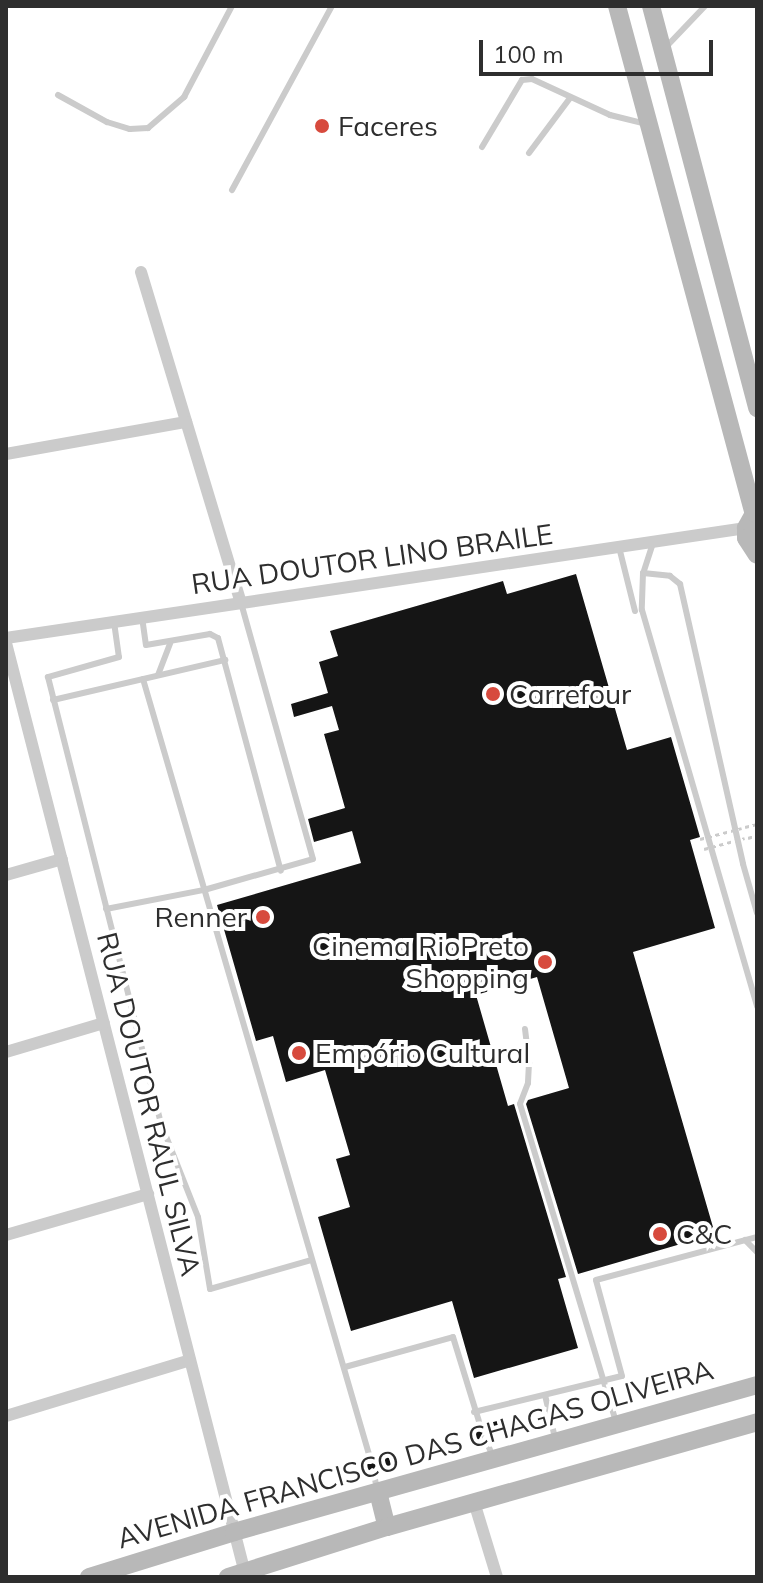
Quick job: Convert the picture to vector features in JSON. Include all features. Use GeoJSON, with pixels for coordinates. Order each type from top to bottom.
{"type":"FeatureCollection","features":[{"type":"Feature","properties":{"kind":"main road"},"geometry":{"type":"LineString","coordinates":[[617,6],[755,509],[746,528],[746,538],[757,555]]}},
{"type":"Feature","properties":{"kind":"main road"},"geometry":{"type":"LineString","coordinates":[[651,6],[757,408]]}},
{"type":"Feature","properties":{"kind":"main road"},"geometry":{"type":"LineString","coordinates":[[656,144],[686,138]]}},
{"type":"Feature","properties":{"kind":"main road","name":"AVENIDA FRANCISCO DAS CHAGAS OLIVEIRA"},"geometry":{"type":"LineString","coordinates":[[89,1577],[376,1483],[464,1467],[757,1385]]}},
{"type":"Feature","properties":{"kind":"main road"},"geometry":{"type":"LineString","coordinates":[[240,1575],[387,1527],[757,1422]]}},
{"type":"Feature","properties":{"kind":"main road"},"geometry":{"type":"LineString","coordinates":[[617,1424],[623,1460]]}},
{"type":"Feature","properties":{"kind":"main road"},"geometry":{"type":"LineString","coordinates":[[464,1467],[474,1502]]}},
{"type":"Feature","properties":{"kind":"main road"},"geometry":{"type":"LineString","coordinates":[[376,1483],[387,1527]]}},
{"type":"Feature","properties":{"kind":"street"},"geometry":{"type":"LineString","coordinates":[[141,272],[241,603]]}},
{"type":"Feature","properties":{"kind":"street"},"geometry":{"type":"LineString","coordinates":[[6,454],[186,422]]}},
{"type":"Feature","properties":{"kind":"street","name":"RUA DOUTOR LINO BRAILE"},"geometry":{"type":"LineString","coordinates":[[6,640],[746,528]]}},
{"type":"Feature","properties":{"kind":"street","name":"RUA DOUTOR RAUL SILVA"},"geometry":{"type":"LineString","coordinates":[[6,640],[234,1532],[240,1575]]}},
{"type":"Feature","properties":{"kind":"street"},"geometry":{"type":"LineString","coordinates":[[6,875],[62,859]]}},
{"type":"Feature","properties":{"kind":"street"},"geometry":{"type":"LineString","coordinates":[[6,1052],[104,1023]]}},
{"type":"Feature","properties":{"kind":"street"},"geometry":{"type":"LineString","coordinates":[[6,1235],[148,1194]]}},
{"type":"Feature","properties":{"kind":"street"},"geometry":{"type":"LineString","coordinates":[[6,1416],[190,1360]]}},
{"type":"Feature","properties":{"kind":"street"},"geometry":{"type":"LineString","coordinates":[[474,1502],[497,1577]]}},
{"type":"Feature","properties":{"kind":"lane"},"geometry":{"type":"LineString","coordinates":[[58,95],[107,122],[130,129],[148,128],[184,97],[232,6]]}},
{"type":"Feature","properties":{"kind":"lane"},"geometry":{"type":"LineString","coordinates":[[232,190],[332,6]]}},
{"type":"Feature","properties":{"kind":"lane"},"geometry":{"type":"LineString","coordinates":[[663,50],[705,6]]}},
{"type":"Feature","properties":{"kind":"lane"},"geometry":{"type":"LineString","coordinates":[[482,147],[522,80],[532,79],[610,115],[650,124]]}},
{"type":"Feature","properties":{"kind":"lane"},"geometry":{"type":"LineString","coordinates":[[529,153],[570,98]]}},
{"type":"Feature","properties":{"kind":"lane"},"geometry":{"type":"LineString","coordinates":[[653,543],[643,573],[642,610],[757,1007]]}},
{"type":"Feature","properties":{"kind":"lane"},"geometry":{"type":"LineString","coordinates":[[619,547],[635,611]]}},
{"type":"Feature","properties":{"kind":"lane"},"geometry":{"type":"LineString","coordinates":[[643,573],[670,576],[680,584],[743,864],[757,913]]}},
{"type":"Feature","properties":{"kind":"lane"},"geometry":{"type":"LineString","coordinates":[[106,909],[281,871],[310,862],[314,853],[241,603]]}},
{"type":"Feature","properties":{"kind":"lane"},"geometry":{"type":"LineString","coordinates":[[142,617],[146,645],[210,634],[218,638],[281,871]]}},
{"type":"Feature","properties":{"kind":"lane"},"geometry":{"type":"LineString","coordinates":[[114,622],[119,657],[48,677],[160,1121],[198,1217],[210,1289],[311,1260]]}},
{"type":"Feature","properties":{"kind":"lane"},"geometry":{"type":"LineString","coordinates":[[158,675],[170,643]]}},
{"type":"Feature","properties":{"kind":"lane"},"geometry":{"type":"LineString","coordinates":[[53,700],[225,660]]}},
{"type":"Feature","properties":{"kind":"lane"},"geometry":{"type":"LineString","coordinates":[[143,679],[370,1458]]}},
{"type":"Feature","properties":{"kind":"lane"},"geometry":{"type":"LineString","coordinates":[[525,1029],[528,1083],[520,1104],[617,1424]]}},
{"type":"Feature","properties":{"kind":"lane"},"geometry":{"type":"LineString","coordinates":[[474,1412],[622,1376],[596,1280],[757,1237]]}},
{"type":"Feature","properties":{"kind":"lane"},"geometry":{"type":"LineString","coordinates":[[745,1240],[757,1252]]}},
{"type":"Feature","properties":{"kind":"lane"},"geometry":{"type":"LineString","coordinates":[[345,1367],[453,1337],[480,1425]]}},
{"type":"Feature","properties":{"kind":"lane"},"geometry":{"type":"LineString","coordinates":[[545,1395],[556,1441]]}},
{"type":"Feature","properties":{"kind":"lane"},"geometry":{"type":"LineString","coordinates":[[485,1438],[493,1458]]}},
{"type":"Feature","properties":{"kind":"path"},"geometry":{"type":"LineString","coordinates":[[691,842],[757,824]]}},
{"type":"Feature","properties":{"kind":"path"},"geometry":{"type":"LineString","coordinates":[[694,852],[757,835]]}},
{"type":"Feature","properties":{"kind":"building"},"geometry":{"type":"Polygon","coordinates":[[[576,574],[627,750],[671,737],[700,837],[690,840],[715,928],[633,952],[715,1234],[578,1274],[526,1104],[528,1100],[569,1088],[537,977],[476,995],[508,1106],[514,1104],[566,1277],[558,1279],[578,1348],[474,1378],[452,1301],[351,1331],[318,1217],[350,1207],[336,1159],[350,1155],[325,1070],[286,1082],[273,1036],[256,1041],[217,905],[361,863],[352,831],[314,842],[308,819],[345,808],[324,734],[339,730],[332,706],[294,717],[291,704],[328,693],[319,662],[338,656],[330,631],[503,581],[507,594],[576,574]]]}},
{"type":"Feature","properties":{"kind":"building"},"geometry":{"type":"Polygon","coordinates":[[[497,1421],[500,1433],[491,1436],[483,1432],[479,1439],[472,1442],[468,1429],[482,1430],[486,1424],[497,1421]]]}},
{"type":"Feature","properties":{"kind":"building"},"geometry":{"type":"Polygon","coordinates":[[[388,1455],[392,1468],[379,1471],[372,1468],[362,1476],[359,1464],[371,1464],[388,1455]]]}},
{"type":"Feature","properties":{"kind":"place","name":"Faceres"},"geometry":{"type":"Point","coordinates":[322,126]}},
{"type":"Feature","properties":{"kind":"place","name":"Carrefour"},"geometry":{"type":"Point","coordinates":[493,694]}},
{"type":"Feature","properties":{"kind":"place","name":"Renner"},"geometry":{"type":"Point","coordinates":[263,917]}},
{"type":"Feature","properties":{"kind":"place","name":"Cinema RioPreto Shopping"},"geometry":{"type":"Point","coordinates":[545,962]}},
{"type":"Feature","properties":{"kind":"place","name":"Empório Cultural"},"geometry":{"type":"Point","coordinates":[299,1053]}},
{"type":"Feature","properties":{"kind":"place","name":"C&C"},"geometry":{"type":"Point","coordinates":[660,1234]}}]}
